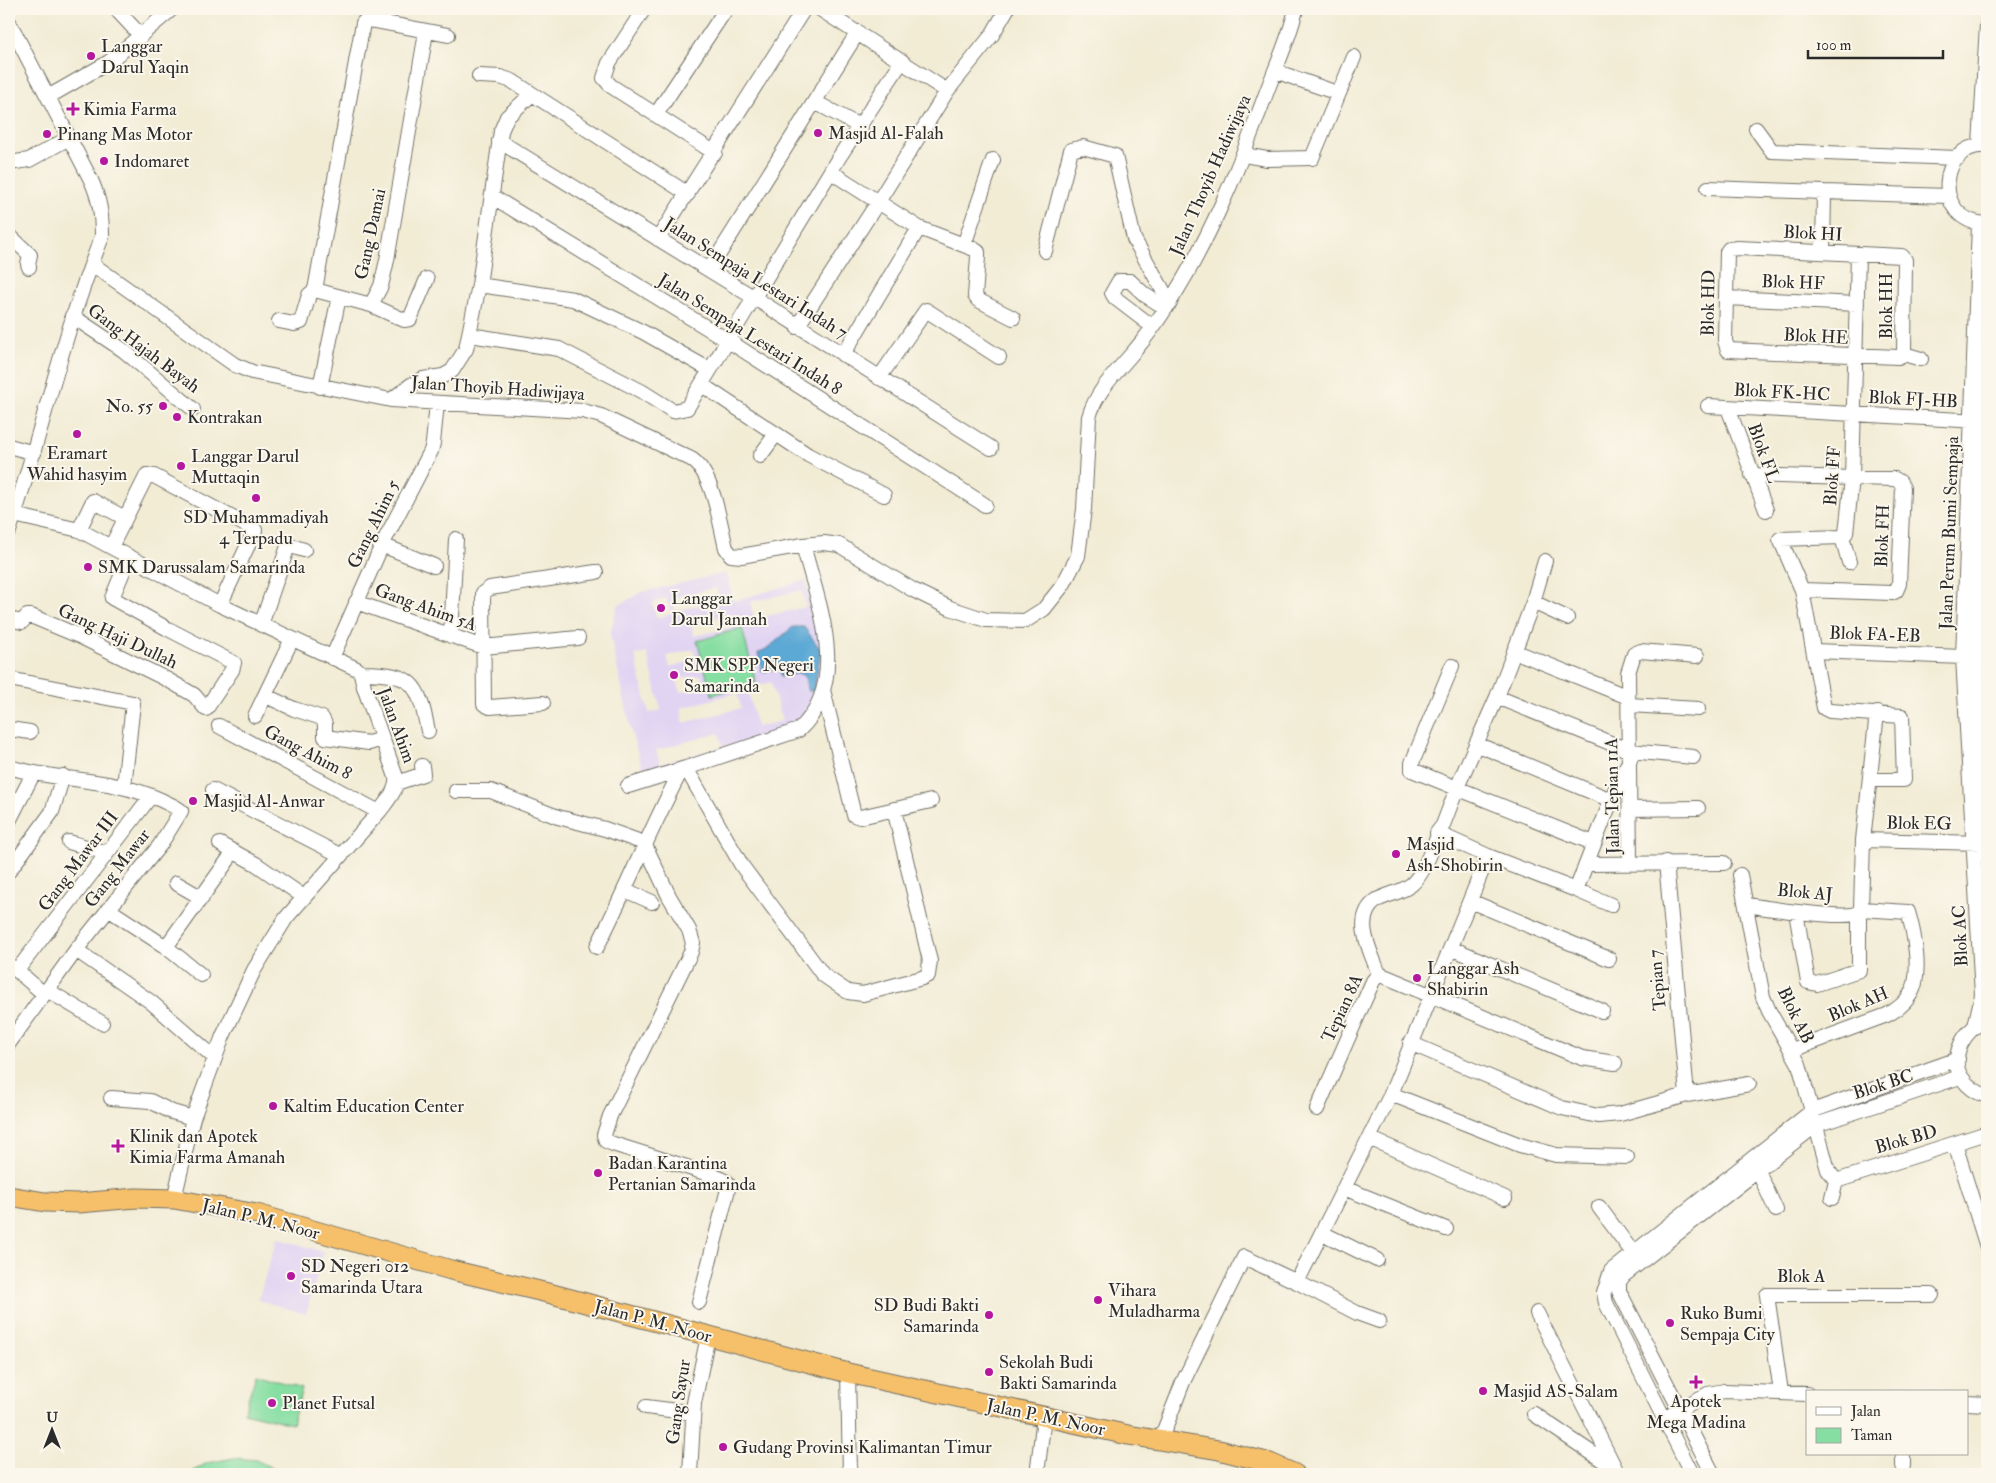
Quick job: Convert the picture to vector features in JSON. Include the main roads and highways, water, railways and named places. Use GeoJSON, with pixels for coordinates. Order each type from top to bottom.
{"type":"FeatureCollection","features":[{"type":"Feature","properties":{"kind":"highway","name":"Jalan P. M. Noor"},"geometry":{"type":"LineString","coordinates":[[9,1196],[45,1202],[79,1203],[136,1198],[174,1198],[257,1214],[451,1270],[848,1373],[1044,1417],[1160,1441],[1246,1456],[1270,1463],[1294,1474]]}},
{"type":"Feature","properties":{"kind":"water"},"geometry":{"type":"Polygon","coordinates":[[[793,627],[804,627],[821,650],[814,691],[808,691],[805,677],[799,673],[781,677],[779,668],[762,672],[758,653],[768,648],[793,627]]]}},
{"type":"Feature","properties":{"kind":"place","name":"Langgar Darul Yaqin"},"geometry":{"type":"Point","coordinates":[91,56]}},
{"type":"Feature","properties":{"kind":"place","name":"Kimia Farma"},"geometry":{"type":"Point","coordinates":[73,109]}},
{"type":"Feature","properties":{"kind":"place","name":"Masjid Al-Falah"},"geometry":{"type":"Point","coordinates":[818,133]}},
{"type":"Feature","properties":{"kind":"place","name":"Pinang Mas Motor"},"geometry":{"type":"Point","coordinates":[47,134]}},
{"type":"Feature","properties":{"kind":"place","name":"Indomaret"},"geometry":{"type":"Point","coordinates":[104,161]}},
{"type":"Feature","properties":{"kind":"place","name":"No. 55"},"geometry":{"type":"Point","coordinates":[163,406]}},
{"type":"Feature","properties":{"kind":"place","name":"Kontrakan"},"geometry":{"type":"Point","coordinates":[177,417]}},
{"type":"Feature","properties":{"kind":"place","name":"Eramart Wahid hasyim"},"geometry":{"type":"Point","coordinates":[77,434]}},
{"type":"Feature","properties":{"kind":"place","name":"Langgar Darul Muttaqin"},"geometry":{"type":"Point","coordinates":[181,466]}},
{"type":"Feature","properties":{"kind":"place","name":"SD Muhammadiyah 4 Terpadu"},"geometry":{"type":"Point","coordinates":[256,498]}},
{"type":"Feature","properties":{"kind":"place","name":"SMK Darussalam Samarinda"},"geometry":{"type":"Point","coordinates":[88,567]}},
{"type":"Feature","properties":{"kind":"place","name":"Langgar Darul Jannah"},"geometry":{"type":"Point","coordinates":[661,608]}},
{"type":"Feature","properties":{"kind":"place","name":"SMK SPP Negeri Samarinda"},"geometry":{"type":"Point","coordinates":[674,675]}},
{"type":"Feature","properties":{"kind":"place","name":"Masjid Al-Anwar"},"geometry":{"type":"Point","coordinates":[193,801]}},
{"type":"Feature","properties":{"kind":"place","name":"Masjid Ash-Shobirin"},"geometry":{"type":"Point","coordinates":[1396,854]}},
{"type":"Feature","properties":{"kind":"place","name":"Langgar Ash Shabirin"},"geometry":{"type":"Point","coordinates":[1417,978]}},
{"type":"Feature","properties":{"kind":"place","name":"Kaltim Education Center"},"geometry":{"type":"Point","coordinates":[273,1106]}},
{"type":"Feature","properties":{"kind":"place","name":"Klinik dan Apotek Kimia Farma Amanah"},"geometry":{"type":"Point","coordinates":[118,1146]}},
{"type":"Feature","properties":{"kind":"place","name":"Badan Karantina Pertanian Samarinda"},"geometry":{"type":"Point","coordinates":[598,1173]}},
{"type":"Feature","properties":{"kind":"place","name":"SD Negeri 012 Samarinda Utara"},"geometry":{"type":"Point","coordinates":[291,1276]}},
{"type":"Feature","properties":{"kind":"place","name":"Vihara Muladharma"},"geometry":{"type":"Point","coordinates":[1098,1300]}},
{"type":"Feature","properties":{"kind":"place","name":"SD Budi Bakti Samarinda"},"geometry":{"type":"Point","coordinates":[989,1315]}},
{"type":"Feature","properties":{"kind":"place","name":"Ruko Bumi Sempaja City"},"geometry":{"type":"Point","coordinates":[1670,1323]}},
{"type":"Feature","properties":{"kind":"place","name":"Sekolah Budi Bakti Samarinda"},"geometry":{"type":"Point","coordinates":[989,1372]}},
{"type":"Feature","properties":{"kind":"place","name":"Apotek Mega Madina"},"geometry":{"type":"Point","coordinates":[1696,1382]}},
{"type":"Feature","properties":{"kind":"place","name":"Masjid AS-Salam"},"geometry":{"type":"Point","coordinates":[1483,1391]}},
{"type":"Feature","properties":{"kind":"place","name":"Planet Futsal"},"geometry":{"type":"Point","coordinates":[272,1403]}},
{"type":"Feature","properties":{"kind":"place","name":"Gudang Provinsi Kalimantan Timur"},"geometry":{"type":"Point","coordinates":[723,1447]}}]}
